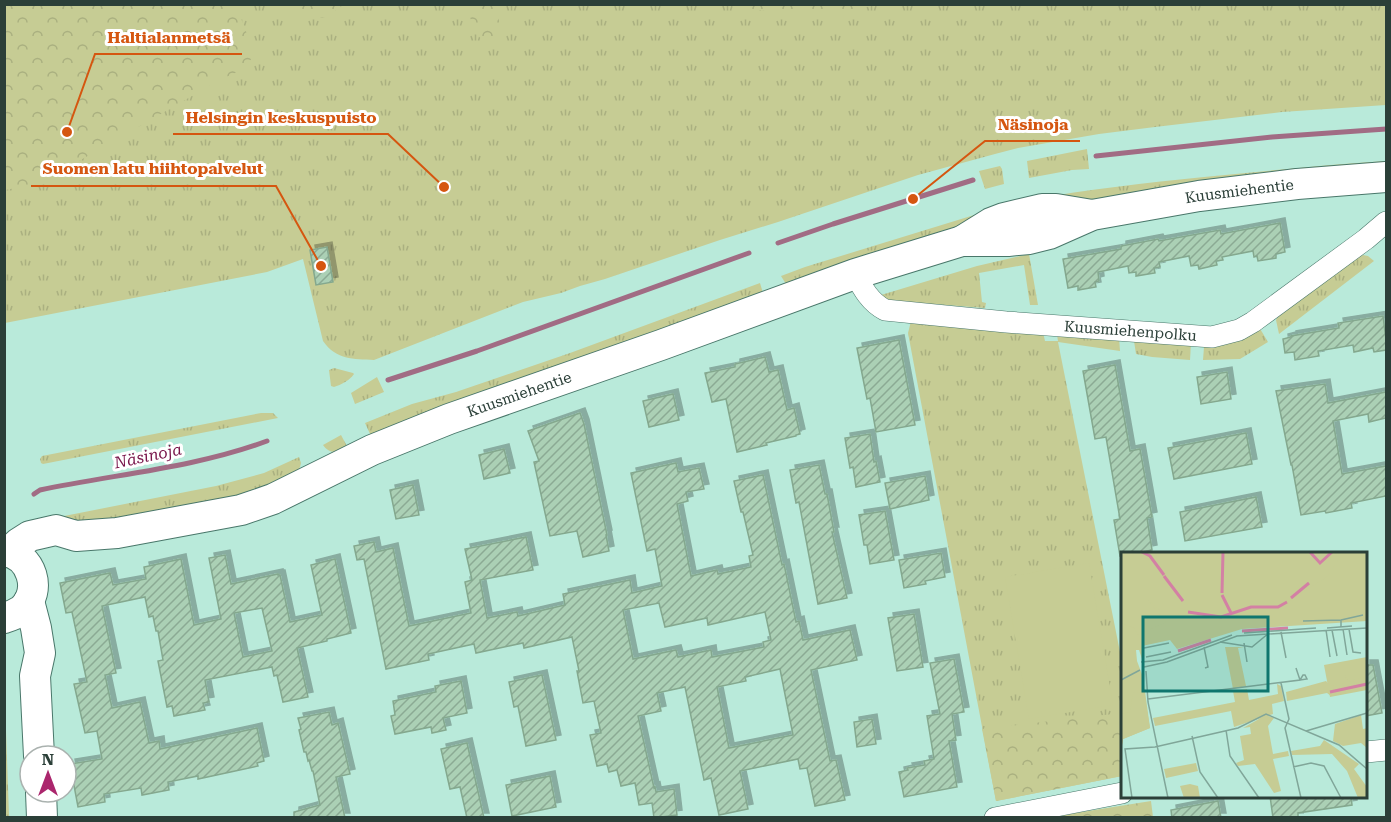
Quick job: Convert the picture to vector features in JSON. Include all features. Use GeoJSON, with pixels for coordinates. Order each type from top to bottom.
{"type":"FeatureCollection","features":[{"type":"Feature","properties":{"kind":"main road","name":"Kuusmiehentie"},"geometry":{"type":"LineString","coordinates":[[7,551],[30,536],[56,530],[76,536],[117,533],[241,510],[260,504],[372,450],[449,419],[855,274],[962,241],[991,223],[1023,212],[1056,209],[1092,214],[1199,196],[1298,184],[1386,177]]}},
{"type":"Feature","properties":{"kind":"main road","name":"Kuusmiehentie"},"geometry":{"type":"LineString","coordinates":[[18,604],[40,561],[76,536]]}},
{"type":"Feature","properties":{"kind":"main road"},"geometry":{"type":"LineString","coordinates":[[7,551],[20,558],[28,567],[18,604],[36,628],[40,653],[35,676],[38,744]]}},
{"type":"Feature","properties":{"kind":"street","name":"Kuusmiehenpolku"},"geometry":{"type":"LineString","coordinates":[[855,274],[876,306],[885,310],[1061,327],[1212,337],[1239,330],[1253,322],[1386,222]]}},
{"type":"Feature","properties":{"kind":"street"},"geometry":{"type":"LineString","coordinates":[[1367,752],[1386,750]]}},
{"type":"Feature","properties":{"kind":"street"},"geometry":{"type":"LineString","coordinates":[[995,818],[1121,793]]}},
{"type":"Feature","properties":{"kind":"green space"},"geometry":{"type":"Polygon","coordinates":[[[230,4],[239,13],[255,55],[241,70],[39,184],[5,190],[5,5],[230,4]]]}},
{"type":"Feature","properties":{"kind":"green space"},"geometry":{"type":"Polygon","coordinates":[[[5,5],[1386,5],[1386,105],[1282,112],[1099,134],[1018,148],[918,175],[605,279],[523,302],[374,360],[359,359],[339,355],[323,341],[303,259],[267,272],[5,323],[5,5]]]}},
{"type":"Feature","properties":{"kind":"green space"},"geometry":{"type":"Polygon","coordinates":[[[282,5],[343,5],[327,17],[300,20],[282,5]]]}},
{"type":"Feature","properties":{"kind":"green space"},"geometry":{"type":"Polygon","coordinates":[[[467,5],[496,5],[500,27],[498,39],[486,43],[474,32],[467,5]]]}},
{"type":"Feature","properties":{"kind":"green space"},"geometry":{"type":"Polygon","coordinates":[[[723,5],[876,5],[817,18],[723,5]]]}},
{"type":"Feature","properties":{"kind":"green space"},"geometry":{"type":"Polygon","coordinates":[[[1087,149],[1089,169],[1029,178],[1027,161],[1087,149]]]}},
{"type":"Feature","properties":{"kind":"green space"},"geometry":{"type":"Polygon","coordinates":[[[1386,161],[1386,170],[1112,202],[1031,200],[1095,189],[1386,161]]]}},
{"type":"Feature","properties":{"kind":"green space"},"geometry":{"type":"Polygon","coordinates":[[[1000,166],[1004,184],[985,189],[979,171],[1000,166]]]}},
{"type":"Feature","properties":{"kind":"green space"},"geometry":{"type":"Polygon","coordinates":[[[1010,204],[954,231],[786,284],[781,276],[805,267],[1010,204]]]}},
{"type":"Feature","properties":{"kind":"green space"},"geometry":{"type":"Polygon","coordinates":[[[1029,254],[1038,305],[1030,305],[1024,265],[979,273],[982,302],[986,303],[985,308],[933,304],[923,308],[889,303],[881,295],[977,266],[1029,254]]]}},
{"type":"Feature","properties":{"kind":"green space"},"geometry":{"type":"Polygon","coordinates":[[[1363,255],[1374,261],[1279,334],[1276,320],[1280,313],[1363,255]]]}},
{"type":"Feature","properties":{"kind":"green space"},"geometry":{"type":"Polygon","coordinates":[[[760,283],[763,293],[371,436],[365,423],[412,404],[456,392],[570,353],[760,283]]]}},
{"type":"Feature","properties":{"kind":"green space"},"geometry":{"type":"Polygon","coordinates":[[[911,321],[1043,332],[1045,341],[1058,341],[1057,335],[1119,337],[1120,351],[1058,342],[1121,657],[1121,776],[996,801],[908,333],[911,321]]]}},
{"type":"Feature","properties":{"kind":"green space"},"geometry":{"type":"Polygon","coordinates":[[[1259,327],[1268,342],[1240,359],[1203,360],[1204,347],[1259,327]]]}},
{"type":"Feature","properties":{"kind":"green space"},"geometry":{"type":"Polygon","coordinates":[[[1134,341],[1191,343],[1190,360],[1136,354],[1134,341]]]}},
{"type":"Feature","properties":{"kind":"green space"},"geometry":{"type":"Polygon","coordinates":[[[334,368],[354,374],[345,382],[334,387],[331,386],[329,370],[334,368]]]}},
{"type":"Feature","properties":{"kind":"green space"},"geometry":{"type":"Polygon","coordinates":[[[377,377],[384,392],[355,404],[351,393],[377,377]]]}},
{"type":"Feature","properties":{"kind":"green space"},"geometry":{"type":"Polygon","coordinates":[[[261,413],[273,413],[278,418],[43,464],[40,459],[42,456],[261,413]]]}},
{"type":"Feature","properties":{"kind":"green space"},"geometry":{"type":"Polygon","coordinates":[[[341,435],[348,448],[331,451],[323,445],[341,435]]]}},
{"type":"Feature","properties":{"kind":"green space"},"geometry":{"type":"Polygon","coordinates":[[[299,457],[301,463],[295,475],[243,494],[95,523],[54,518],[216,486],[264,473],[299,457]]]}},
{"type":"Feature","properties":{"kind":"green space"},"geometry":{"type":"Polygon","coordinates":[[[1089,563],[1113,705],[1029,719],[1005,577],[1089,563]]]}},
{"type":"Feature","properties":{"kind":"green space"},"geometry":{"type":"Polygon","coordinates":[[[5,702],[9,815],[10,818],[4,817],[5,702]]]}},
{"type":"Feature","properties":{"kind":"green space"},"geometry":{"type":"Polygon","coordinates":[[[1121,713],[1121,776],[996,801],[982,729],[1121,713]]]}},
{"type":"Feature","properties":{"kind":"green space"},"geometry":{"type":"Polygon","coordinates":[[[1151,801],[1153,817],[1044,818],[1151,801]]]}},
{"type":"Feature","properties":{"kind":"building"},"geometry":{"type":"Polygon","coordinates":[[[1280,223],[1285,252],[1276,254],[1276,258],[1258,261],[1253,251],[1222,257],[1223,260],[1216,261],[1217,265],[1199,269],[1198,265],[1191,266],[1189,256],[1159,262],[1160,267],[1154,268],[1155,273],[1136,276],[1136,272],[1129,273],[1128,266],[1098,272],[1099,281],[1095,282],[1096,287],[1078,290],[1078,286],[1068,288],[1063,259],[1121,249],[1121,246],[1158,239],[1159,241],[1220,230],[1221,234],[1280,223]]]}},
{"type":"Feature","properties":{"kind":"building"},"geometry":{"type":"Polygon","coordinates":[[[327,247],[333,282],[316,285],[310,250],[327,247]]]}},
{"type":"Feature","properties":{"kind":"building"},"geometry":{"type":"Polygon","coordinates":[[[1383,316],[1386,350],[1374,352],[1373,348],[1354,352],[1353,345],[1318,351],[1319,356],[1295,360],[1294,352],[1285,353],[1283,339],[1339,328],[1338,323],[1383,316]]]}},
{"type":"Feature","properties":{"kind":"building"},"geometry":{"type":"Polygon","coordinates":[[[899,340],[915,425],[876,432],[857,348],[899,340]]]}},
{"type":"Feature","properties":{"kind":"building"},"geometry":{"type":"Polygon","coordinates":[[[765,357],[769,372],[778,370],[787,410],[794,408],[800,434],[737,452],[726,399],[712,402],[705,373],[735,367],[735,364],[765,357]]]}},
{"type":"Feature","properties":{"kind":"building"},"geometry":{"type":"Polygon","coordinates":[[[1115,365],[1130,451],[1140,449],[1152,517],[1147,518],[1152,550],[1121,552],[1120,556],[1114,520],[1120,519],[1106,437],[1095,439],[1083,371],[1115,365]]]}},
{"type":"Feature","properties":{"kind":"building"},"geometry":{"type":"Polygon","coordinates":[[[1227,372],[1231,399],[1201,404],[1197,377],[1227,372]]]}},
{"type":"Feature","properties":{"kind":"building"},"geometry":{"type":"Polygon","coordinates":[[[1325,384],[1328,403],[1386,392],[1386,418],[1369,422],[1368,414],[1333,421],[1342,474],[1386,466],[1386,496],[1351,503],[1352,508],[1301,515],[1276,391],[1325,384]]]}},
{"type":"Feature","properties":{"kind":"building"},"geometry":{"type":"Polygon","coordinates":[[[673,394],[679,420],[649,427],[643,401],[673,394]]]}},
{"type":"Feature","properties":{"kind":"building"},"geometry":{"type":"Polygon","coordinates":[[[580,413],[609,551],[583,557],[577,531],[550,536],[534,462],[539,461],[528,431],[580,413]]]}},
{"type":"Feature","properties":{"kind":"building"},"geometry":{"type":"Polygon","coordinates":[[[1246,433],[1252,464],[1174,479],[1168,448],[1246,433]]]}},
{"type":"Feature","properties":{"kind":"building"},"geometry":{"type":"Polygon","coordinates":[[[870,434],[880,482],[856,487],[845,438],[870,434]]]}},
{"type":"Feature","properties":{"kind":"building"},"geometry":{"type":"Polygon","coordinates":[[[504,449],[510,473],[484,479],[479,455],[504,449]]]}},
{"type":"Feature","properties":{"kind":"building"},"geometry":{"type":"Polygon","coordinates":[[[676,463],[678,472],[699,468],[704,489],[686,492],[688,501],[677,504],[691,576],[717,570],[718,574],[751,567],[749,556],[753,555],[734,481],[763,475],[782,565],[784,564],[796,622],[799,621],[803,640],[850,630],[857,660],[811,670],[830,761],[836,760],[845,800],[815,806],[807,768],[800,769],[798,759],[740,771],[748,809],[719,815],[711,778],[704,780],[685,687],[657,693],[661,711],[638,716],[654,788],[656,792],[674,789],[677,815],[654,818],[652,803],[639,805],[635,783],[621,786],[617,770],[609,772],[607,764],[597,766],[590,735],[601,733],[594,701],[583,703],[572,637],[524,648],[523,643],[476,653],[474,644],[428,654],[429,660],[386,669],[364,559],[357,560],[354,546],[374,542],[376,552],[393,548],[409,626],[471,613],[465,582],[472,580],[465,549],[526,537],[533,570],[480,580],[487,618],[517,612],[518,616],[565,605],[563,594],[630,580],[632,593],[662,586],[655,549],[647,551],[631,473],[676,463]],[[659,603],[623,610],[633,659],[676,650],[678,657],[711,650],[712,657],[764,647],[763,642],[771,640],[765,612],[708,625],[707,618],[665,627],[659,603]],[[780,669],[745,677],[746,681],[717,687],[729,748],[793,735],[780,669]]]}},
{"type":"Feature","properties":{"kind":"building"},"geometry":{"type":"Polygon","coordinates":[[[819,465],[825,494],[827,494],[834,532],[832,532],[847,598],[818,604],[799,502],[796,503],[790,470],[819,465]]]}},
{"type":"Feature","properties":{"kind":"building"},"geometry":{"type":"Polygon","coordinates":[[[925,476],[929,500],[890,509],[885,483],[925,476]]]}},
{"type":"Feature","properties":{"kind":"building"},"geometry":{"type":"Polygon","coordinates":[[[413,485],[419,515],[396,519],[390,490],[413,485]]]}},
{"type":"Feature","properties":{"kind":"building"},"geometry":{"type":"Polygon","coordinates":[[[1256,497],[1262,527],[1185,541],[1180,512],[1256,497]]]}},
{"type":"Feature","properties":{"kind":"building"},"geometry":{"type":"Polygon","coordinates":[[[885,511],[894,560],[870,564],[859,515],[885,511]]]}},
{"type":"Feature","properties":{"kind":"building"},"geometry":{"type":"Polygon","coordinates":[[[941,553],[945,577],[925,581],[926,584],[904,588],[899,560],[941,553]]]}},
{"type":"Feature","properties":{"kind":"building"},"geometry":{"type":"Polygon","coordinates":[[[225,555],[231,584],[280,575],[290,622],[322,615],[311,565],[335,559],[351,633],[297,648],[308,697],[283,702],[277,675],[274,676],[272,667],[205,680],[209,702],[203,703],[205,710],[174,716],[172,706],[167,707],[158,661],[163,660],[158,631],[156,631],[153,616],[149,617],[145,597],[102,606],[116,673],[105,675],[112,708],[140,702],[149,743],[159,741],[160,749],[257,728],[264,761],[257,763],[258,766],[198,779],[198,776],[168,782],[169,790],[142,795],[141,788],[104,794],[105,802],[78,807],[78,763],[102,759],[97,731],[85,733],[74,684],[87,682],[72,612],[66,613],[60,583],[110,573],[113,585],[146,579],[144,567],[181,559],[194,625],[221,619],[209,558],[225,555]],[[262,608],[234,613],[243,657],[272,651],[262,608]]]}},
{"type":"Feature","properties":{"kind":"building"},"geometry":{"type":"Polygon","coordinates":[[[914,614],[923,667],[897,671],[888,618],[914,614]]]}},
{"type":"Feature","properties":{"kind":"building"},"geometry":{"type":"Polygon","coordinates":[[[954,659],[964,712],[952,714],[956,740],[949,741],[957,787],[904,797],[899,772],[925,765],[924,761],[934,759],[927,716],[940,714],[930,663],[954,659]]]}},
{"type":"Feature","properties":{"kind":"building"},"geometry":{"type":"Polygon","coordinates":[[[1367,665],[1373,665],[1382,713],[1367,716],[1367,665]]]}},
{"type":"Feature","properties":{"kind":"building"},"geometry":{"type":"Polygon","coordinates":[[[542,675],[556,740],[526,746],[518,706],[514,707],[509,682],[542,675]]]}},
{"type":"Feature","properties":{"kind":"building"},"geometry":{"type":"Polygon","coordinates":[[[461,681],[467,713],[443,718],[446,730],[432,733],[431,727],[395,734],[391,716],[395,715],[393,701],[436,692],[435,686],[461,681]]]}},
{"type":"Feature","properties":{"kind":"building"},"geometry":{"type":"Polygon","coordinates":[[[329,712],[332,725],[338,723],[350,774],[336,777],[345,818],[294,818],[294,812],[320,805],[313,771],[306,752],[304,752],[298,718],[329,712]]]}},
{"type":"Feature","properties":{"kind":"building"},"geometry":{"type":"Polygon","coordinates":[[[872,719],[876,744],[857,747],[854,722],[872,719]]]}},
{"type":"Feature","properties":{"kind":"building"},"geometry":{"type":"Polygon","coordinates":[[[467,743],[484,818],[467,818],[460,787],[450,789],[441,749],[467,743]]]}},
{"type":"Feature","properties":{"kind":"building"},"geometry":{"type":"Polygon","coordinates":[[[550,776],[556,807],[512,816],[506,785],[550,776]]]}},
{"type":"Feature","properties":{"kind":"building"},"geometry":{"type":"Polygon","coordinates":[[[1270,798],[1351,798],[1352,805],[1298,813],[1298,818],[1273,818],[1270,798]]]}},
{"type":"Feature","properties":{"kind":"building"},"geometry":{"type":"Polygon","coordinates":[[[1218,801],[1221,818],[1172,818],[1171,810],[1218,801]]]}},
{"type":"Feature","properties":{"kind":"waterway","name":"Näsinoja"},"geometry":{"type":"LineString","coordinates":[[1096,156],[1272,137],[1386,129]]}},
{"type":"Feature","properties":{"kind":"waterway","name":"Näsinoja"},"geometry":{"type":"LineString","coordinates":[[778,243],[973,180]]}},
{"type":"Feature","properties":{"kind":"waterway","name":"Näsinoja"},"geometry":{"type":"LineString","coordinates":[[388,380],[477,351],[749,253]]}},
{"type":"Feature","properties":{"kind":"waterway","name":"Näsinoja"},"geometry":{"type":"LineString","coordinates":[[34,494],[40,490],[69,484],[211,458],[267,441]]}},
{"type":"Feature","properties":{"kind":"place","name":"Haltialanmetsä"},"geometry":{"type":"Point","coordinates":[67,132]}},
{"type":"Feature","properties":{"kind":"place","name":"Helsingin keskuspuisto"},"geometry":{"type":"Point","coordinates":[444,187]}},
{"type":"Feature","properties":{"kind":"place","name":"Näsinoja"},"geometry":{"type":"Point","coordinates":[913,199]}},
{"type":"Feature","properties":{"kind":"place","name":"Suomen latu hiihtopalvelut"},"geometry":{"type":"Point","coordinates":[321,266]}}]}
